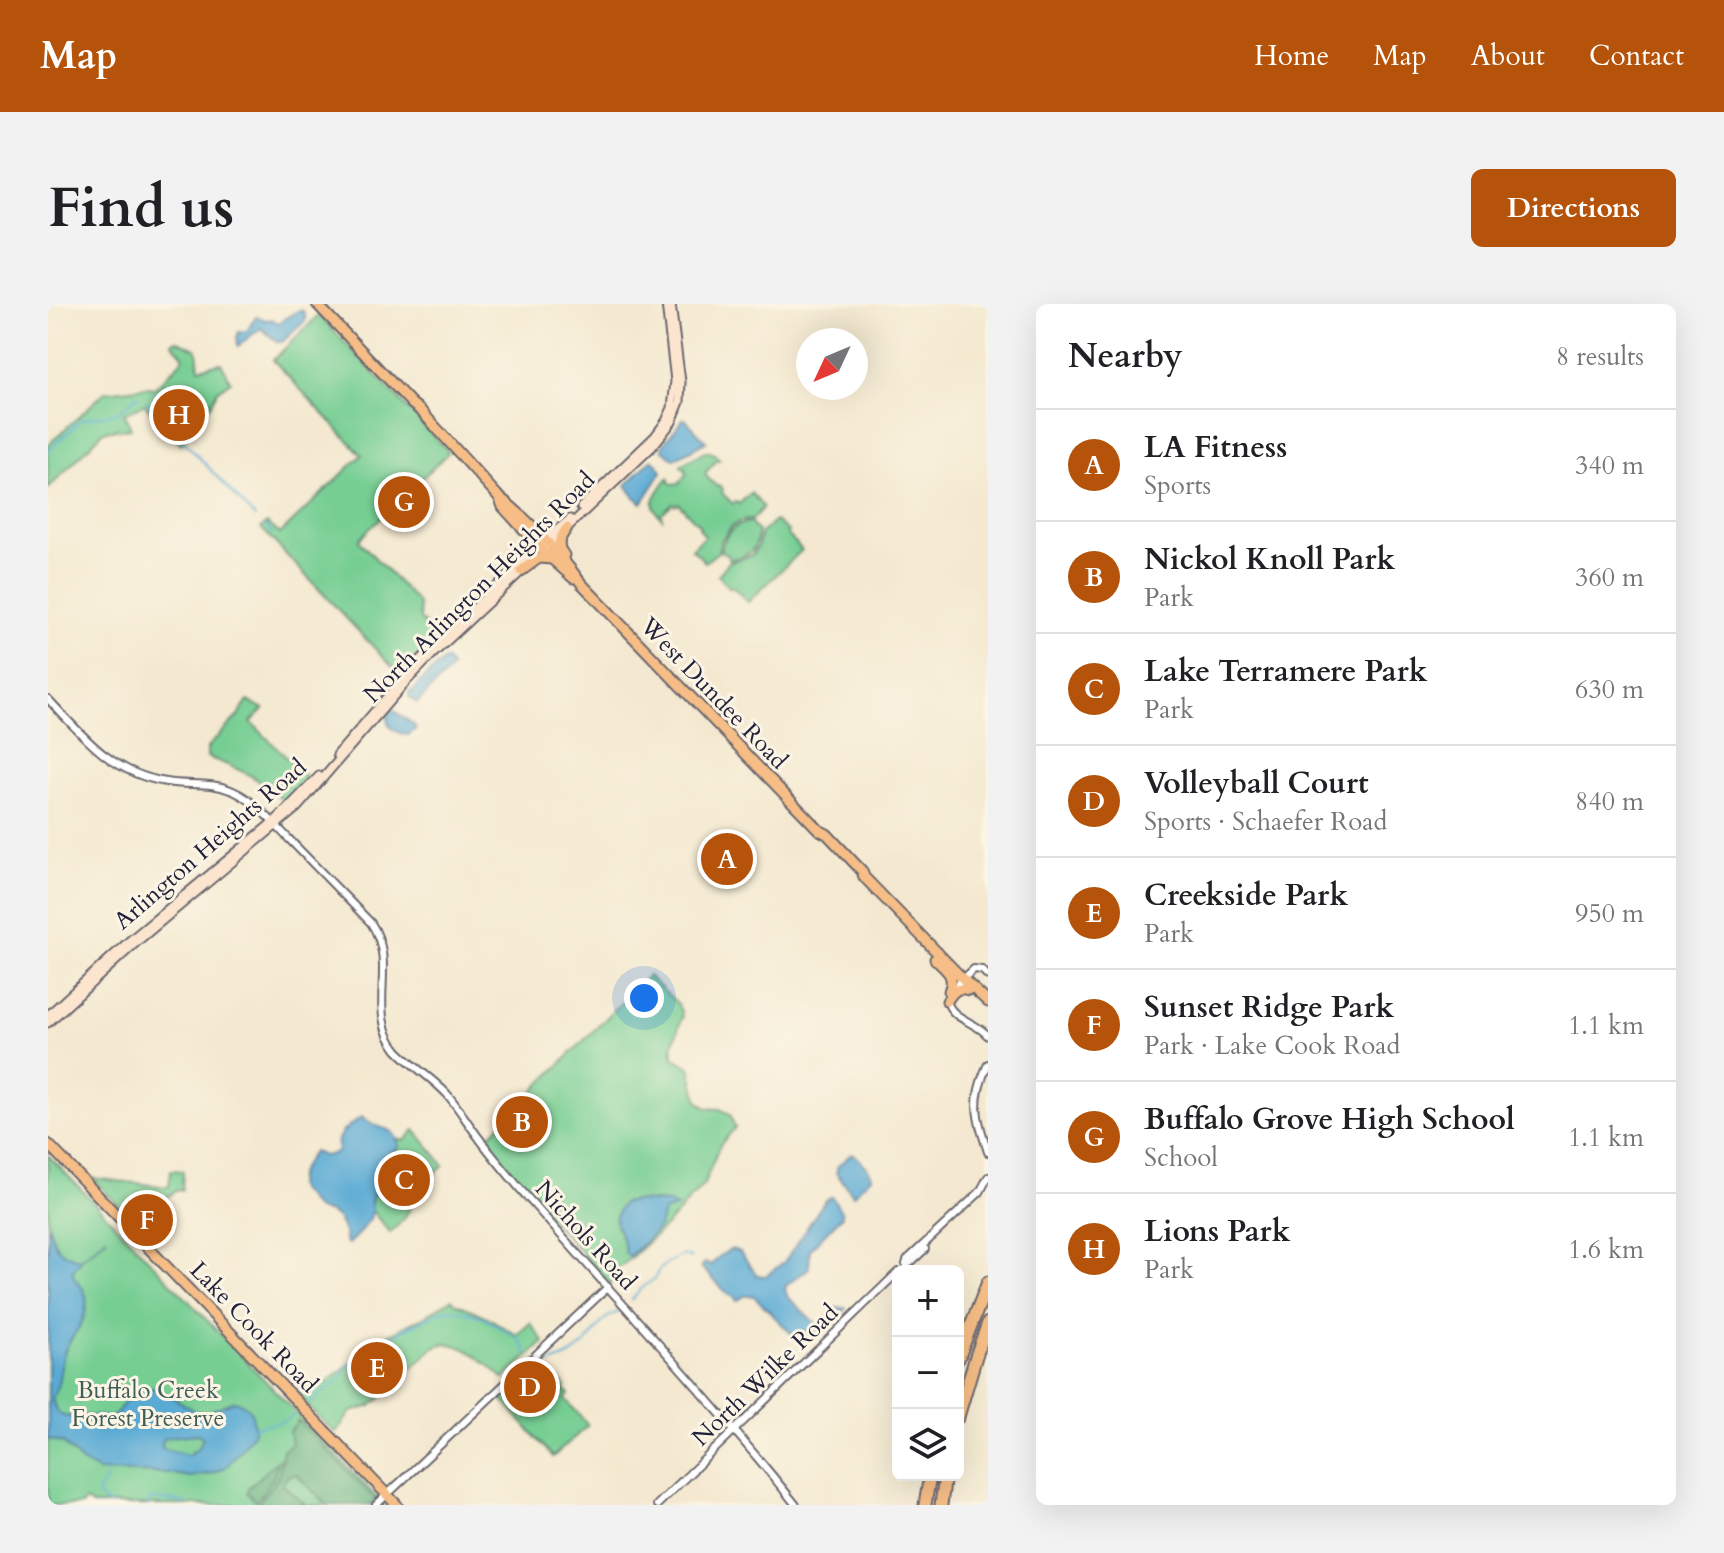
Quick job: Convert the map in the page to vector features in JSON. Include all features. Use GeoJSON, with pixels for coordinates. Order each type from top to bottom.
{"type":"FeatureCollection","features":[{"type":"Feature","properties":{"kind":"highway"},"geometry":{"type":"LineString","coordinates":[[964,1343],[988,1274]]}},
{"type":"Feature","properties":{"kind":"highway"},"geometry":{"type":"LineString","coordinates":[[979,1302],[988,1282]]}},
{"type":"Feature","properties":{"kind":"highway"},"geometry":{"type":"LineString","coordinates":[[960,1409],[988,1323]]}},
{"type":"Feature","properties":{"kind":"highway"},"geometry":{"type":"LineString","coordinates":[[973,1366],[988,1333]]}},
{"type":"Feature","properties":{"kind":"highway"},"geometry":{"type":"LineString","coordinates":[[925,1505],[929,1481]]}},
{"type":"Feature","properties":{"kind":"highway"},"geometry":{"type":"LineString","coordinates":[[941,1505],[944,1481]]}},
{"type":"Feature","properties":{"kind":"main road"},"geometry":{"type":"LineString","coordinates":[[317,304],[498,496],[511,505],[544,546]]}},
{"type":"Feature","properties":{"kind":"main road","name":"North Arlington Heights Road"},"geometry":{"type":"LineString","coordinates":[[389,693],[409,671],[652,447],[672,422],[680,402],[681,382],[668,304]]}},
{"type":"Feature","properties":{"kind":"main road","name":"North Arlington Heights Road"},"geometry":{"type":"LineString","coordinates":[[48,1023],[310,795],[432,655],[521,571],[569,519],[655,436],[672,408],[675,383],[668,304]]}},
{"type":"Feature","properties":{"kind":"main road"},"geometry":{"type":"LineString","coordinates":[[567,528],[558,546],[577,570],[583,586]]}},
{"type":"Feature","properties":{"kind":"main road","name":"West Dundee Road"},"geometry":{"type":"LineString","coordinates":[[544,546],[552,559],[583,586]]}},
{"type":"Feature","properties":{"kind":"main road","name":"West Dundee Road"},"geometry":{"type":"LineString","coordinates":[[544,546],[569,566],[583,586],[819,830],[822,838],[988,1002]]}},
{"type":"Feature","properties":{"kind":"main road"},"geometry":{"type":"LineString","coordinates":[[521,571],[539,558],[552,559]]}},
{"type":"Feature","properties":{"kind":"main road","name":"Arlington Heights Road"},"geometry":{"type":"LineString","coordinates":[[48,1015],[129,941],[274,824],[316,780],[389,693]]}},
{"type":"Feature","properties":{"kind":"main road"},"geometry":{"type":"LineString","coordinates":[[924,938],[932,956],[952,976],[948,996]]}},
{"type":"Feature","properties":{"kind":"main road","name":"West Dundee Road"},"geometry":{"type":"LineString","coordinates":[[962,978],[963,984],[988,1010]]}},
{"type":"Feature","properties":{"kind":"main road"},"geometry":{"type":"LineString","coordinates":[[948,996],[955,990],[968,990]]}},
{"type":"Feature","properties":{"kind":"main road","name":"Lake Cook Road"},"geometry":{"type":"LineString","coordinates":[[48,1144],[384,1500]]}},
{"type":"Feature","properties":{"kind":"main road","name":"Lake Cook Road"},"geometry":{"type":"LineString","coordinates":[[48,1152],[384,1500],[397,1505]]}},
{"type":"Feature","properties":{"kind":"street","name":"Nichols Road"},"geometry":{"type":"LineString","coordinates":[[48,699],[87,741],[114,764],[158,781],[203,783],[233,791],[261,810],[371,923],[377,933],[384,961],[383,1025],[397,1050],[446,1094],[507,1173],[734,1430],[796,1505]]}},
{"type":"Feature","properties":{"kind":"street"},"geometry":{"type":"LineString","coordinates":[[988,976],[978,968],[974,969],[962,978],[948,996],[952,1012],[988,1036]]}},
{"type":"Feature","properties":{"kind":"street"},"geometry":{"type":"LineString","coordinates":[[988,1064],[978,1089],[976,1107],[988,1152]]}},
{"type":"Feature","properties":{"kind":"street","name":"North Wilke Road"},"geometry":{"type":"LineString","coordinates":[[906,1265],[942,1233],[980,1192],[988,1177]]}},
{"type":"Feature","properties":{"kind":"street","name":"North Wilke Road"},"geometry":{"type":"LineString","coordinates":[[657,1505],[892,1279]]}},
{"type":"Feature","properties":{"kind":"street"},"geometry":{"type":"LineString","coordinates":[[384,1500],[608,1287]]}},
{"type":"Feature","properties":{"kind":"green space"},"geometry":{"type":"Polygon","coordinates":[[[319,315],[448,451],[359,541],[418,603],[420,619],[436,637],[437,641],[401,676],[261,528],[267,523],[280,534],[362,455],[273,360],[319,315]]]}},
{"type":"Feature","properties":{"kind":"green space"},"geometry":{"type":"Polygon","coordinates":[[[176,340],[197,350],[199,368],[221,363],[231,381],[217,391],[181,444],[144,404],[124,414],[131,428],[104,431],[48,489],[48,445],[105,392],[155,388],[182,360],[183,355],[172,343],[176,340]]]}},
{"type":"Feature","properties":{"kind":"green space"},"geometry":{"type":"Polygon","coordinates":[[[706,451],[720,460],[706,472],[706,476],[723,489],[722,493],[733,504],[739,504],[751,493],[763,507],[752,520],[740,521],[731,527],[721,541],[718,552],[705,562],[692,549],[705,536],[700,526],[678,503],[673,503],[661,514],[662,518],[654,504],[666,480],[669,478],[672,484],[679,483],[686,474],[682,464],[706,451]]]}},
{"type":"Feature","properties":{"kind":"green space"},"geometry":{"type":"Polygon","coordinates":[[[775,521],[788,531],[787,534],[802,550],[748,602],[718,575],[729,562],[752,555],[761,533],[775,521]]]}},
{"type":"Feature","properties":{"kind":"green space"},"geometry":{"type":"Polygon","coordinates":[[[751,522],[758,531],[756,544],[746,554],[729,560],[720,551],[725,540],[734,528],[751,522]]]}},
{"type":"Feature","properties":{"kind":"green space"},"geometry":{"type":"Polygon","coordinates":[[[248,701],[264,709],[251,722],[311,782],[287,805],[250,775],[207,757],[207,748],[248,701]]]}},
{"type":"Feature","properties":{"kind":"green space"},"geometry":{"type":"Polygon","coordinates":[[[648,976],[677,1003],[681,1011],[673,1057],[690,1067],[698,1101],[707,1108],[730,1114],[735,1128],[720,1145],[704,1184],[668,1224],[614,1273],[617,1276],[610,1284],[512,1175],[485,1140],[648,976]]]}},
{"type":"Feature","properties":{"kind":"green space"},"geometry":{"type":"Polygon","coordinates":[[[415,1130],[444,1165],[423,1185],[404,1219],[390,1233],[372,1211],[371,1201],[385,1162],[399,1147],[397,1139],[404,1141],[415,1130]]]}},
{"type":"Feature","properties":{"kind":"green space","name":"Buffalo Creek Forest Preserve"},"geometry":{"type":"Polygon","coordinates":[[[48,1155],[385,1505],[92,1505],[86,1501],[81,1505],[48,1505],[48,1155]]]}},
{"type":"Feature","properties":{"kind":"green space"},"geometry":{"type":"Polygon","coordinates":[[[171,1170],[183,1171],[182,1190],[167,1197],[155,1243],[92,1178],[169,1187],[171,1170]]]}},
{"type":"Feature","properties":{"kind":"green space"},"geometry":{"type":"Polygon","coordinates":[[[452,1299],[517,1335],[530,1323],[544,1342],[504,1379],[471,1352],[452,1345],[434,1347],[380,1399],[371,1406],[351,1412],[336,1433],[307,1406],[299,1392],[329,1380],[388,1335],[452,1299]]]}},
{"type":"Feature","properties":{"kind":"green space"},"geometry":{"type":"Polygon","coordinates":[[[534,1366],[551,1384],[557,1379],[561,1382],[556,1389],[562,1383],[566,1387],[560,1394],[565,1390],[569,1394],[565,1399],[588,1425],[553,1457],[501,1398],[534,1366]]]}},
{"type":"Feature","properties":{"kind":"green space"},"geometry":{"type":"Polygon","coordinates":[[[298,1420],[376,1500],[370,1505],[327,1505],[296,1474],[288,1476],[282,1484],[306,1505],[258,1504],[278,1477],[283,1451],[291,1444],[289,1432],[298,1420]]]}},
{"type":"Feature","properties":{"kind":"green space"},"geometry":{"type":"Polygon","coordinates":[[[279,1459],[274,1476],[256,1502],[247,1493],[248,1488],[279,1459]]]}},
{"type":"Feature","properties":{"kind":"water"},"geometry":{"type":"Polygon","coordinates":[[[300,310],[304,312],[306,320],[282,342],[277,342],[261,328],[238,346],[238,333],[247,331],[256,316],[278,323],[300,310]]]}},
{"type":"Feature","properties":{"kind":"water"},"geometry":{"type":"Polygon","coordinates":[[[683,419],[706,442],[674,459],[662,446],[683,419]]]}},
{"type":"Feature","properties":{"kind":"water"},"geometry":{"type":"Polygon","coordinates":[[[652,459],[662,472],[642,503],[626,485],[652,459]]]}},
{"type":"Feature","properties":{"kind":"water"},"geometry":{"type":"Polygon","coordinates":[[[444,660],[452,668],[417,703],[409,697],[409,692],[415,690],[444,660]]]}},
{"type":"Feature","properties":{"kind":"water"},"geometry":{"type":"Polygon","coordinates":[[[390,710],[416,729],[408,735],[394,730],[387,720],[390,710]]]}},
{"type":"Feature","properties":{"kind":"water"},"geometry":{"type":"Polygon","coordinates":[[[361,1117],[391,1131],[399,1147],[385,1162],[371,1201],[370,1219],[348,1244],[337,1218],[314,1208],[298,1190],[297,1179],[313,1152],[324,1156],[336,1153],[340,1135],[361,1117]]]}},
{"type":"Feature","properties":{"kind":"water"},"geometry":{"type":"Polygon","coordinates":[[[851,1154],[867,1167],[872,1176],[853,1195],[836,1173],[838,1166],[851,1154]]]}},
{"type":"Feature","properties":{"kind":"water"},"geometry":{"type":"Polygon","coordinates":[[[830,1197],[842,1216],[810,1249],[809,1268],[785,1288],[787,1296],[815,1323],[820,1323],[836,1308],[846,1308],[805,1341],[798,1340],[754,1296],[744,1296],[737,1301],[701,1267],[705,1263],[711,1265],[732,1249],[740,1252],[757,1275],[766,1276],[785,1261],[830,1197]]]}},
{"type":"Feature","properties":{"kind":"water"},"geometry":{"type":"Polygon","coordinates":[[[623,1203],[669,1203],[677,1207],[663,1212],[657,1229],[629,1256],[625,1253],[616,1217],[623,1203]]]}},
{"type":"Feature","properties":{"kind":"water"},"geometry":{"type":"Polygon","coordinates":[[[48,1223],[54,1242],[63,1252],[79,1259],[84,1257],[73,1273],[84,1291],[85,1313],[64,1354],[52,1397],[57,1412],[67,1417],[113,1417],[130,1396],[144,1389],[157,1388],[197,1412],[208,1412],[234,1401],[240,1403],[250,1412],[254,1432],[226,1467],[190,1477],[168,1473],[98,1471],[82,1462],[63,1443],[48,1439],[48,1223]],[[198,1434],[166,1438],[162,1447],[188,1455],[201,1444],[203,1438],[198,1434]]]}},
{"type":"Feature","properties":{"kind":"waterway"},"geometry":{"type":"LineString","coordinates":[[48,451],[82,419],[117,413],[137,396],[139,398]]}},
{"type":"Feature","properties":{"kind":"waterway"},"geometry":{"type":"LineString","coordinates":[[146,401],[255,517]]}},
{"type":"Feature","properties":{"kind":"waterway"},"geometry":{"type":"LineString","coordinates":[[266,526],[272,533]]}},
{"type":"Feature","properties":{"kind":"waterway"},"geometry":{"type":"LineString","coordinates":[[631,1300],[667,1263],[684,1255],[691,1258]]}},
{"type":"Feature","properties":{"kind":"waterway"},"geometry":{"type":"LineString","coordinates":[[308,1405],[338,1382],[352,1363],[396,1334],[450,1309],[482,1317],[519,1339],[527,1353]]}},
{"type":"Feature","properties":{"kind":"waterway"},"geometry":{"type":"LineString","coordinates":[[537,1362],[548,1364],[571,1355],[587,1342],[604,1321],[620,1311]]}},
{"type":"Feature","properties":{"kind":"waterway"},"geometry":{"type":"LineString","coordinates":[[985,1352],[988,1356]]}},
{"type":"Feature","properties":{"kind":"waterway"},"geometry":{"type":"LineString","coordinates":[[254,1427],[284,1421],[294,1415]]}},
{"type":"Feature","properties":{"kind":"waterway"},"geometry":{"type":"LineString","coordinates":[[106,1472],[105,1481],[97,1493],[108,1505]]}},
{"type":"Feature","properties":{"kind":"waterway"},"geometry":{"type":"LineString","coordinates":[[148,1505],[150,1499],[184,1502],[184,1505]]}},
{"type":"Feature","properties":{"kind":"place","name":"Lions Park"},"geometry":{"type":"Point","coordinates":[179,415]}},
{"type":"Feature","properties":{"kind":"place","name":"Buffalo Grove High School"},"geometry":{"type":"Point","coordinates":[404,502]}},
{"type":"Feature","properties":{"kind":"place","name":"LA Fitness"},"geometry":{"type":"Point","coordinates":[727,859]}},
{"type":"Feature","properties":{"kind":"place","name":"Nickol Knoll Park"},"geometry":{"type":"Point","coordinates":[522,1122]}},
{"type":"Feature","properties":{"kind":"place","name":"Lake Terramere Park"},"geometry":{"type":"Point","coordinates":[404,1180]}},
{"type":"Feature","properties":{"kind":"place","name":"Sunset Ridge Park"},"geometry":{"type":"Point","coordinates":[147,1220]}},
{"type":"Feature","properties":{"kind":"place","name":"Creekside Park"},"geometry":{"type":"Point","coordinates":[377,1368]}},
{"type":"Feature","properties":{"kind":"place","name":"Volleyball Court"},"geometry":{"type":"Point","coordinates":[530,1387]}}]}
